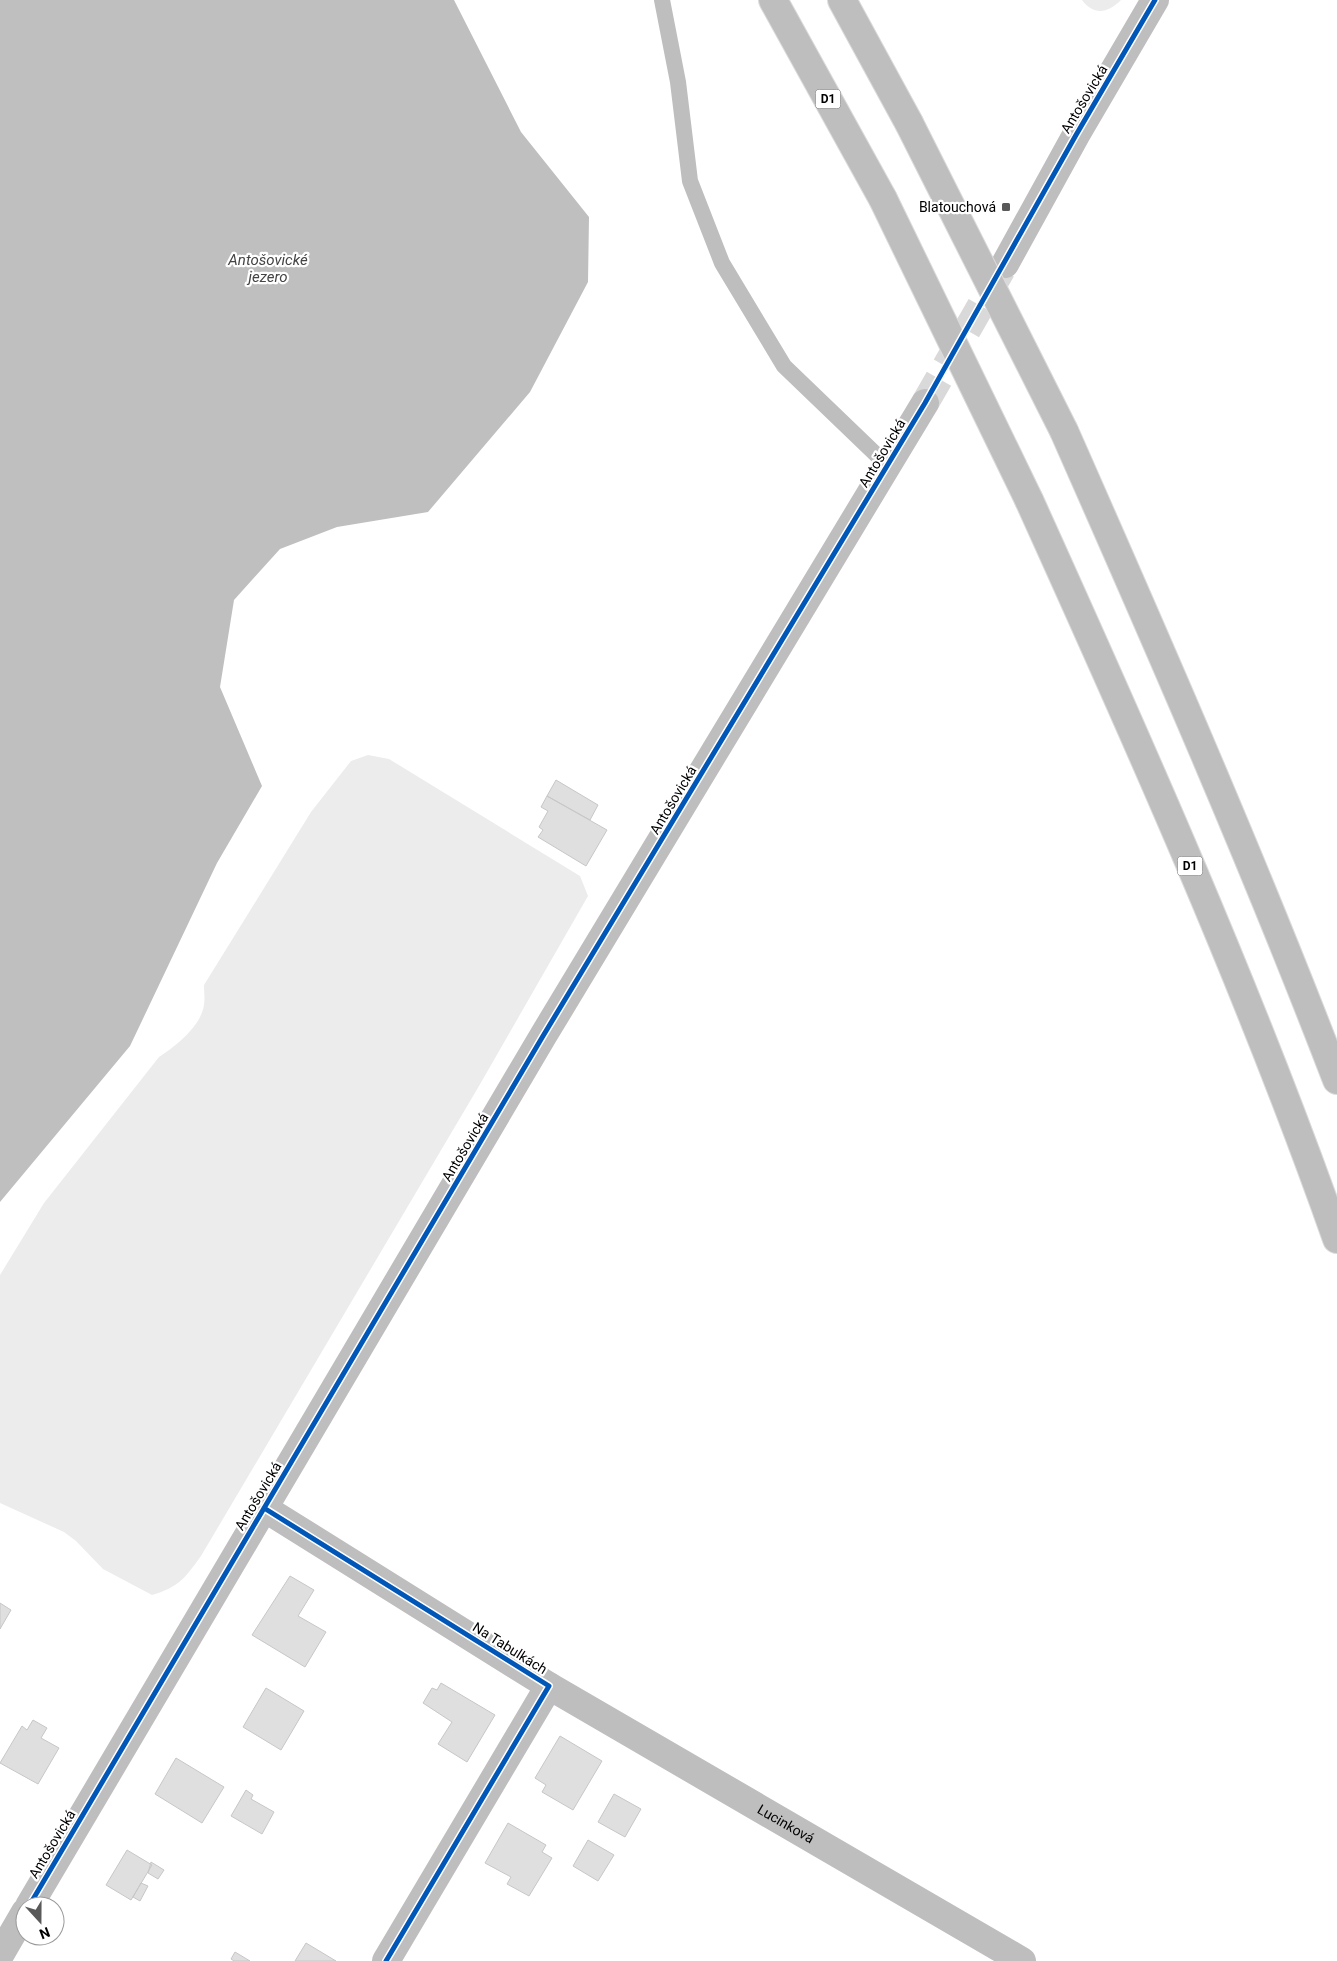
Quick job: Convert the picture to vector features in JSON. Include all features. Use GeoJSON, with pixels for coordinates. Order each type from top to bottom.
{"type":"FeatureCollection","features":[{"type":"Feature","properties":{"kind":"main road","name":"D1"},"geometry":{"type":"LineString","coordinates":[[773,0],[883,198],[1029,500],[1135,733],[1225,949],[1291,1115],[1337,1239]]}},
{"type":"Feature","properties":{"kind":"main road"},"geometry":{"type":"LineString","coordinates":[[842,0],[909,123],[1064,431],[1185,705],[1291,960],[1337,1080]]}},
{"type":"Feature","properties":{"kind":"main road","name":"Antošovická"},"geometry":{"type":"LineString","coordinates":[[1005,264],[1076,135],[1155,0]]}},
{"type":"Feature","properties":{"kind":"main road","name":"Antošovická"},"geometry":{"type":"LineString","coordinates":[[35,1896],[543,1036],[925,403]]}},
{"type":"Feature","properties":{"kind":"main road","name":"Na Tabulkách"},"geometry":{"type":"LineString","coordinates":[[264,1508],[549,1686],[386,1961]]}},
{"type":"Feature","properties":{"kind":"main road","name":"Lucinková"},"geometry":{"type":"LineString","coordinates":[[549,1686],[1022,1961]]}},
{"type":"Feature","properties":{"kind":"main road"},"geometry":{"type":"LineString","coordinates":[[0,1954],[15,1929]]}},
{"type":"Feature","properties":{"kind":"lane"},"geometry":{"type":"LineString","coordinates":[[662,0],[678,82],[690,181],[722,263],[784,366],[887,465]]}},
{"type":"Feature","properties":{"kind":"shaded area"},"geometry":{"type":"Polygon","coordinates":[[[1082,0],[1121,0],[1111,8],[1101,11],[1091,9],[1082,0]]]}},
{"type":"Feature","properties":{"kind":"shaded area"},"geometry":{"type":"Polygon","coordinates":[[[368,755],[389,759],[580,876],[588,896],[479,1086],[201,1556],[181,1581],[169,1589],[152,1595],[103,1569],[76,1541],[64,1532],[0,1503],[0,1275],[44,1203],[159,1057],[193,1028],[202,1013],[204,985],[311,812],[351,761],[368,755]]]}},
{"type":"Feature","properties":{"kind":"water","name":"Antošovické jezero"},"geometry":{"type":"Polygon","coordinates":[[[0,0],[454,0],[521,132],[589,217],[588,282],[530,392],[428,512],[337,527],[280,549],[234,600],[220,687],[262,786],[217,863],[130,1046],[0,1202],[0,0]]]}},
{"type":"Feature","properties":{"kind":"building"},"geometry":{"type":"Polygon","coordinates":[[[556,780],[598,805],[590,820],[547,796],[556,780]]]}},
{"type":"Feature","properties":{"kind":"building"},"geometry":{"type":"Polygon","coordinates":[[[547,796],[607,830],[586,866],[538,837],[543,830],[539,827],[548,811],[541,807],[547,796]]]}},
{"type":"Feature","properties":{"kind":"building"},"geometry":{"type":"Polygon","coordinates":[[[290,1576],[314,1590],[298,1616],[326,1632],[305,1667],[252,1635],[290,1576]]]}},
{"type":"Feature","properties":{"kind":"building"},"geometry":{"type":"Polygon","coordinates":[[[0,1603],[11,1610],[0,1629],[0,1603]]]}},
{"type":"Feature","properties":{"kind":"building"},"geometry":{"type":"Polygon","coordinates":[[[441,1683],[495,1715],[467,1762],[438,1744],[452,1722],[423,1703],[432,1688],[437,1690],[441,1683]]]}},
{"type":"Feature","properties":{"kind":"building"},"geometry":{"type":"Polygon","coordinates":[[[266,1688],[304,1711],[281,1750],[243,1727],[266,1688]]]}},
{"type":"Feature","properties":{"kind":"building"},"geometry":{"type":"Polygon","coordinates":[[[33,1720],[47,1728],[41,1738],[59,1748],[38,1784],[0,1763],[22,1726],[27,1730],[33,1720]]]}},
{"type":"Feature","properties":{"kind":"building"},"geometry":{"type":"Polygon","coordinates":[[[560,1736],[602,1761],[573,1810],[542,1792],[546,1785],[535,1778],[560,1736]]]}},
{"type":"Feature","properties":{"kind":"building"},"geometry":{"type":"Polygon","coordinates":[[[176,1758],[224,1787],[202,1823],[155,1794],[176,1758]]]}},
{"type":"Feature","properties":{"kind":"building"},"geometry":{"type":"Polygon","coordinates":[[[246,1790],[253,1795],[251,1799],[274,1812],[262,1834],[231,1816],[246,1790]]]}},
{"type":"Feature","properties":{"kind":"building"},"geometry":{"type":"Polygon","coordinates":[[[614,1794],[641,1809],[625,1837],[598,1822],[614,1794]]]}},
{"type":"Feature","properties":{"kind":"building"},"geometry":{"type":"Polygon","coordinates":[[[508,1823],[546,1845],[542,1852],[552,1858],[529,1896],[507,1884],[511,1877],[485,1863],[508,1823]]]}},
{"type":"Feature","properties":{"kind":"building"},"geometry":{"type":"Polygon","coordinates":[[[588,1840],[614,1855],[598,1881],[573,1866],[588,1840]]]}},
{"type":"Feature","properties":{"kind":"building"},"geometry":{"type":"Polygon","coordinates":[[[127,1850],[152,1865],[131,1900],[106,1885],[127,1850]]]}},
{"type":"Feature","properties":{"kind":"building"},"geometry":{"type":"Polygon","coordinates":[[[151,1862],[164,1870],[158,1879],[148,1873],[151,1862]]]}},
{"type":"Feature","properties":{"kind":"building"},"geometry":{"type":"Polygon","coordinates":[[[141,1883],[148,1886],[140,1901],[133,1897],[141,1883]]]}},
{"type":"Feature","properties":{"kind":"building"},"geometry":{"type":"Polygon","coordinates":[[[306,1943],[336,1961],[295,1961],[306,1943]]]}},
{"type":"Feature","properties":{"kind":"building"},"geometry":{"type":"Polygon","coordinates":[[[235,1952],[250,1961],[234,1961],[231,1959],[235,1952]]]}},
{"type":"Feature","properties":{"kind":"tunnel"},"geometry":{"type":"LineString","coordinates":[[925,403],[1002,269]]}},
{"type":"Feature","properties":{"kind":"cycle path"},"geometry":{"type":"LineString","coordinates":[[35,1896],[543,1036],[925,403],[1076,135],[1155,0]]}},
{"type":"Feature","properties":{"kind":"cycle path"},"geometry":{"type":"LineString","coordinates":[[264,1508],[549,1686],[386,1961]]}},
{"type":"Feature","properties":{"kind":"place","name":"Blatouchová"},"geometry":{"type":"Point","coordinates":[1006,207]}}]}
